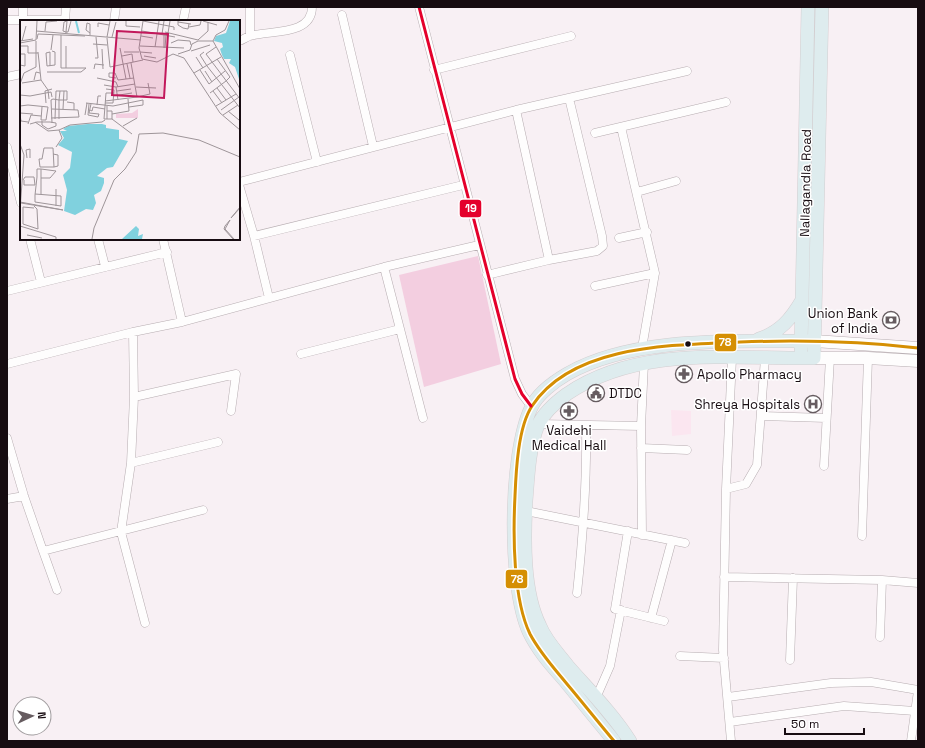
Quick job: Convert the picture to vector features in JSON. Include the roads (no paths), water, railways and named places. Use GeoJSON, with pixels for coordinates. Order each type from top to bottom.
{"type":"FeatureCollection","features":[{"type":"Feature","properties":{"kind":"main road","name":"Nallagandla Road"},"geometry":{"type":"LineString","coordinates":[[808,7],[803,299],[808,341]]}},
{"type":"Feature","properties":{"kind":"main road","name":"Nallagandla Road"},"geometry":{"type":"LineString","coordinates":[[808,341],[822,7]]}},
{"type":"Feature","properties":{"kind":"main road"},"geometry":{"type":"LineString","coordinates":[[752,342],[767,337],[786,324],[803,299]]}},
{"type":"Feature","properties":{"kind":"main road"},"geometry":{"type":"LineString","coordinates":[[807,358],[808,341]]}},
{"type":"Feature","properties":{"kind":"main road"},"geometry":{"type":"LineString","coordinates":[[614,741],[540,652],[530,633],[522,611],[516,567],[514,510],[516,478],[523,430],[531,406],[548,388],[567,374],[592,362],[642,348],[699,343],[808,341],[918,348]]}},
{"type":"Feature","properties":{"kind":"main road"},"geometry":{"type":"LineString","coordinates":[[630,741],[551,645],[540,628],[533,609],[527,565],[526,511],[532,449],[538,424],[546,413],[576,388],[596,378],[644,363],[677,358],[868,358],[918,361]]}},
{"type":"Feature","properties":{"kind":"street"},"geometry":{"type":"LineString","coordinates":[[23,7],[23,20]]}},
{"type":"Feature","properties":{"kind":"street"},"geometry":{"type":"LineString","coordinates":[[7,20],[65,20],[66,7]]}},
{"type":"Feature","properties":{"kind":"street"},"geometry":{"type":"LineString","coordinates":[[114,20],[116,7]]}},
{"type":"Feature","properties":{"kind":"street"},"geometry":{"type":"LineString","coordinates":[[183,20],[186,7]]}},
{"type":"Feature","properties":{"kind":"street"},"geometry":{"type":"LineString","coordinates":[[250,7],[250,36]]}},
{"type":"Feature","properties":{"kind":"street"},"geometry":{"type":"LineString","coordinates":[[240,41],[250,36],[287,30],[303,25],[310,18],[312,7]]}},
{"type":"Feature","properties":{"kind":"street"},"geometry":{"type":"LineString","coordinates":[[419,7],[463,185],[515,378],[522,394],[531,406]]}},
{"type":"Feature","properties":{"kind":"street"},"geometry":{"type":"LineString","coordinates":[[342,16],[373,146]]}},
{"type":"Feature","properties":{"kind":"street"},"geometry":{"type":"LineString","coordinates":[[434,70],[572,36]]}},
{"type":"Feature","properties":{"kind":"street"},"geometry":{"type":"LineString","coordinates":[[290,55],[317,162]]}},
{"type":"Feature","properties":{"kind":"street"},"geometry":{"type":"LineString","coordinates":[[240,182],[516,110],[687,71]]}},
{"type":"Feature","properties":{"kind":"street"},"geometry":{"type":"LineString","coordinates":[[7,78],[20,74]]}},
{"type":"Feature","properties":{"kind":"street"},"geometry":{"type":"LineString","coordinates":[[487,275],[549,260],[597,251],[603,246],[602,236],[569,98]]}},
{"type":"Feature","properties":{"kind":"street"},"geometry":{"type":"LineString","coordinates":[[595,133],[726,102]]}},
{"type":"Feature","properties":{"kind":"street"},"geometry":{"type":"LineString","coordinates":[[516,110],[549,260]]}},
{"type":"Feature","properties":{"kind":"street"},"geometry":{"type":"LineString","coordinates":[[621,127],[647,232],[655,273],[642,348]]}},
{"type":"Feature","properties":{"kind":"street"},"geometry":{"type":"LineString","coordinates":[[7,147],[20,199]]}},
{"type":"Feature","properties":{"kind":"street"},"geometry":{"type":"LineString","coordinates":[[637,192],[676,181]]}},
{"type":"Feature","properties":{"kind":"street"},"geometry":{"type":"LineString","coordinates":[[254,236],[463,185]]}},
{"type":"Feature","properties":{"kind":"street"},"geometry":{"type":"LineString","coordinates":[[240,188],[254,236],[269,298]]}},
{"type":"Feature","properties":{"kind":"street"},"geometry":{"type":"LineString","coordinates":[[619,238],[647,232]]}},
{"type":"Feature","properties":{"kind":"street"},"geometry":{"type":"LineString","coordinates":[[30,240],[40,282]]}},
{"type":"Feature","properties":{"kind":"street"},"geometry":{"type":"LineString","coordinates":[[98,240],[105,266]]}},
{"type":"Feature","properties":{"kind":"street"},"geometry":{"type":"LineString","coordinates":[[163,240],[182,322]]}},
{"type":"Feature","properties":{"kind":"street"},"geometry":{"type":"LineString","coordinates":[[7,364],[132,332],[182,322],[384,267],[479,245]]}},
{"type":"Feature","properties":{"kind":"street"},"geometry":{"type":"LineString","coordinates":[[7,291],[167,252]]}},
{"type":"Feature","properties":{"kind":"street"},"geometry":{"type":"LineString","coordinates":[[384,267],[423,418]]}},
{"type":"Feature","properties":{"kind":"street"},"geometry":{"type":"LineString","coordinates":[[595,286],[655,273]]}},
{"type":"Feature","properties":{"kind":"street"},"geometry":{"type":"LineString","coordinates":[[301,354],[400,329]]}},
{"type":"Feature","properties":{"kind":"street"},"geometry":{"type":"LineString","coordinates":[[132,332],[134,397],[131,463],[121,532],[145,623]]}},
{"type":"Feature","properties":{"kind":"street"},"geometry":{"type":"LineString","coordinates":[[731,741],[724,658],[724,577],[726,489],[732,358]]}},
{"type":"Feature","properties":{"kind":"street"},"geometry":{"type":"LineString","coordinates":[[726,489],[746,484],[757,465],[765,358]]}},
{"type":"Feature","properties":{"kind":"street"},"geometry":{"type":"LineString","coordinates":[[824,466],[830,358]]}},
{"type":"Feature","properties":{"kind":"street"},"geometry":{"type":"LineString","coordinates":[[862,536],[868,358]]}},
{"type":"Feature","properties":{"kind":"street"},"geometry":{"type":"LineString","coordinates":[[642,534],[641,426],[644,363]]}},
{"type":"Feature","properties":{"kind":"street"},"geometry":{"type":"LineString","coordinates":[[134,397],[236,374],[231,411]]}},
{"type":"Feature","properties":{"kind":"street"},"geometry":{"type":"LineString","coordinates":[[761,416],[826,418]]}},
{"type":"Feature","properties":{"kind":"street"},"geometry":{"type":"LineString","coordinates":[[538,424],[641,426]]}},
{"type":"Feature","properties":{"kind":"street"},"geometry":{"type":"LineString","coordinates":[[577,594],[587,472],[586,425]]}},
{"type":"Feature","properties":{"kind":"street"},"geometry":{"type":"LineString","coordinates":[[7,438],[24,496],[57,590]]}},
{"type":"Feature","properties":{"kind":"street"},"geometry":{"type":"LineString","coordinates":[[131,463],[218,442]]}},
{"type":"Feature","properties":{"kind":"street"},"geometry":{"type":"LineString","coordinates":[[641,448],[688,450]]}},
{"type":"Feature","properties":{"kind":"street"},"geometry":{"type":"LineString","coordinates":[[7,499],[24,496]]}},
{"type":"Feature","properties":{"kind":"street"},"geometry":{"type":"LineString","coordinates":[[43,551],[203,510]]}},
{"type":"Feature","properties":{"kind":"street"},"geometry":{"type":"LineString","coordinates":[[526,511],[685,543]]}},
{"type":"Feature","properties":{"kind":"street"},"geometry":{"type":"LineString","coordinates":[[628,531],[615,608],[664,621]]}},
{"type":"Feature","properties":{"kind":"street"},"geometry":{"type":"LineString","coordinates":[[652,618],[672,540]]}},
{"type":"Feature","properties":{"kind":"street"},"geometry":{"type":"LineString","coordinates":[[724,577],[882,580],[918,583]]}},
{"type":"Feature","properties":{"kind":"street"},"geometry":{"type":"LineString","coordinates":[[790,660],[793,578]]}},
{"type":"Feature","properties":{"kind":"street"},"geometry":{"type":"LineString","coordinates":[[880,636],[882,580]]}},
{"type":"Feature","properties":{"kind":"street"},"geometry":{"type":"LineString","coordinates":[[596,698],[610,666],[621,610]]}},
{"type":"Feature","properties":{"kind":"street"},"geometry":{"type":"LineString","coordinates":[[680,656],[724,658]]}},
{"type":"Feature","properties":{"kind":"street"},"geometry":{"type":"LineString","coordinates":[[728,697],[831,684],[876,682],[918,693],[911,741]]}},
{"type":"Feature","properties":{"kind":"street"},"geometry":{"type":"LineString","coordinates":[[730,722],[844,706],[915,711]]}},
{"type":"Feature","properties":{"kind":"place","name":"Union Bank of India"},"geometry":{"type":"Point","coordinates":[891,320]}},
{"type":"Feature","properties":{"kind":"place","name":"Apollo Pharmacy"},"geometry":{"type":"Point","coordinates":[684,374]}},
{"type":"Feature","properties":{"kind":"place","name":"DTDC"},"geometry":{"type":"Point","coordinates":[596,393]}},
{"type":"Feature","properties":{"kind":"place","name":"Shreya Hospitals"},"geometry":{"type":"Point","coordinates":[813,404]}},
{"type":"Feature","properties":{"kind":"place","name":"Vaidehi Medical Hall"},"geometry":{"type":"Point","coordinates":[569,411]}}]}
